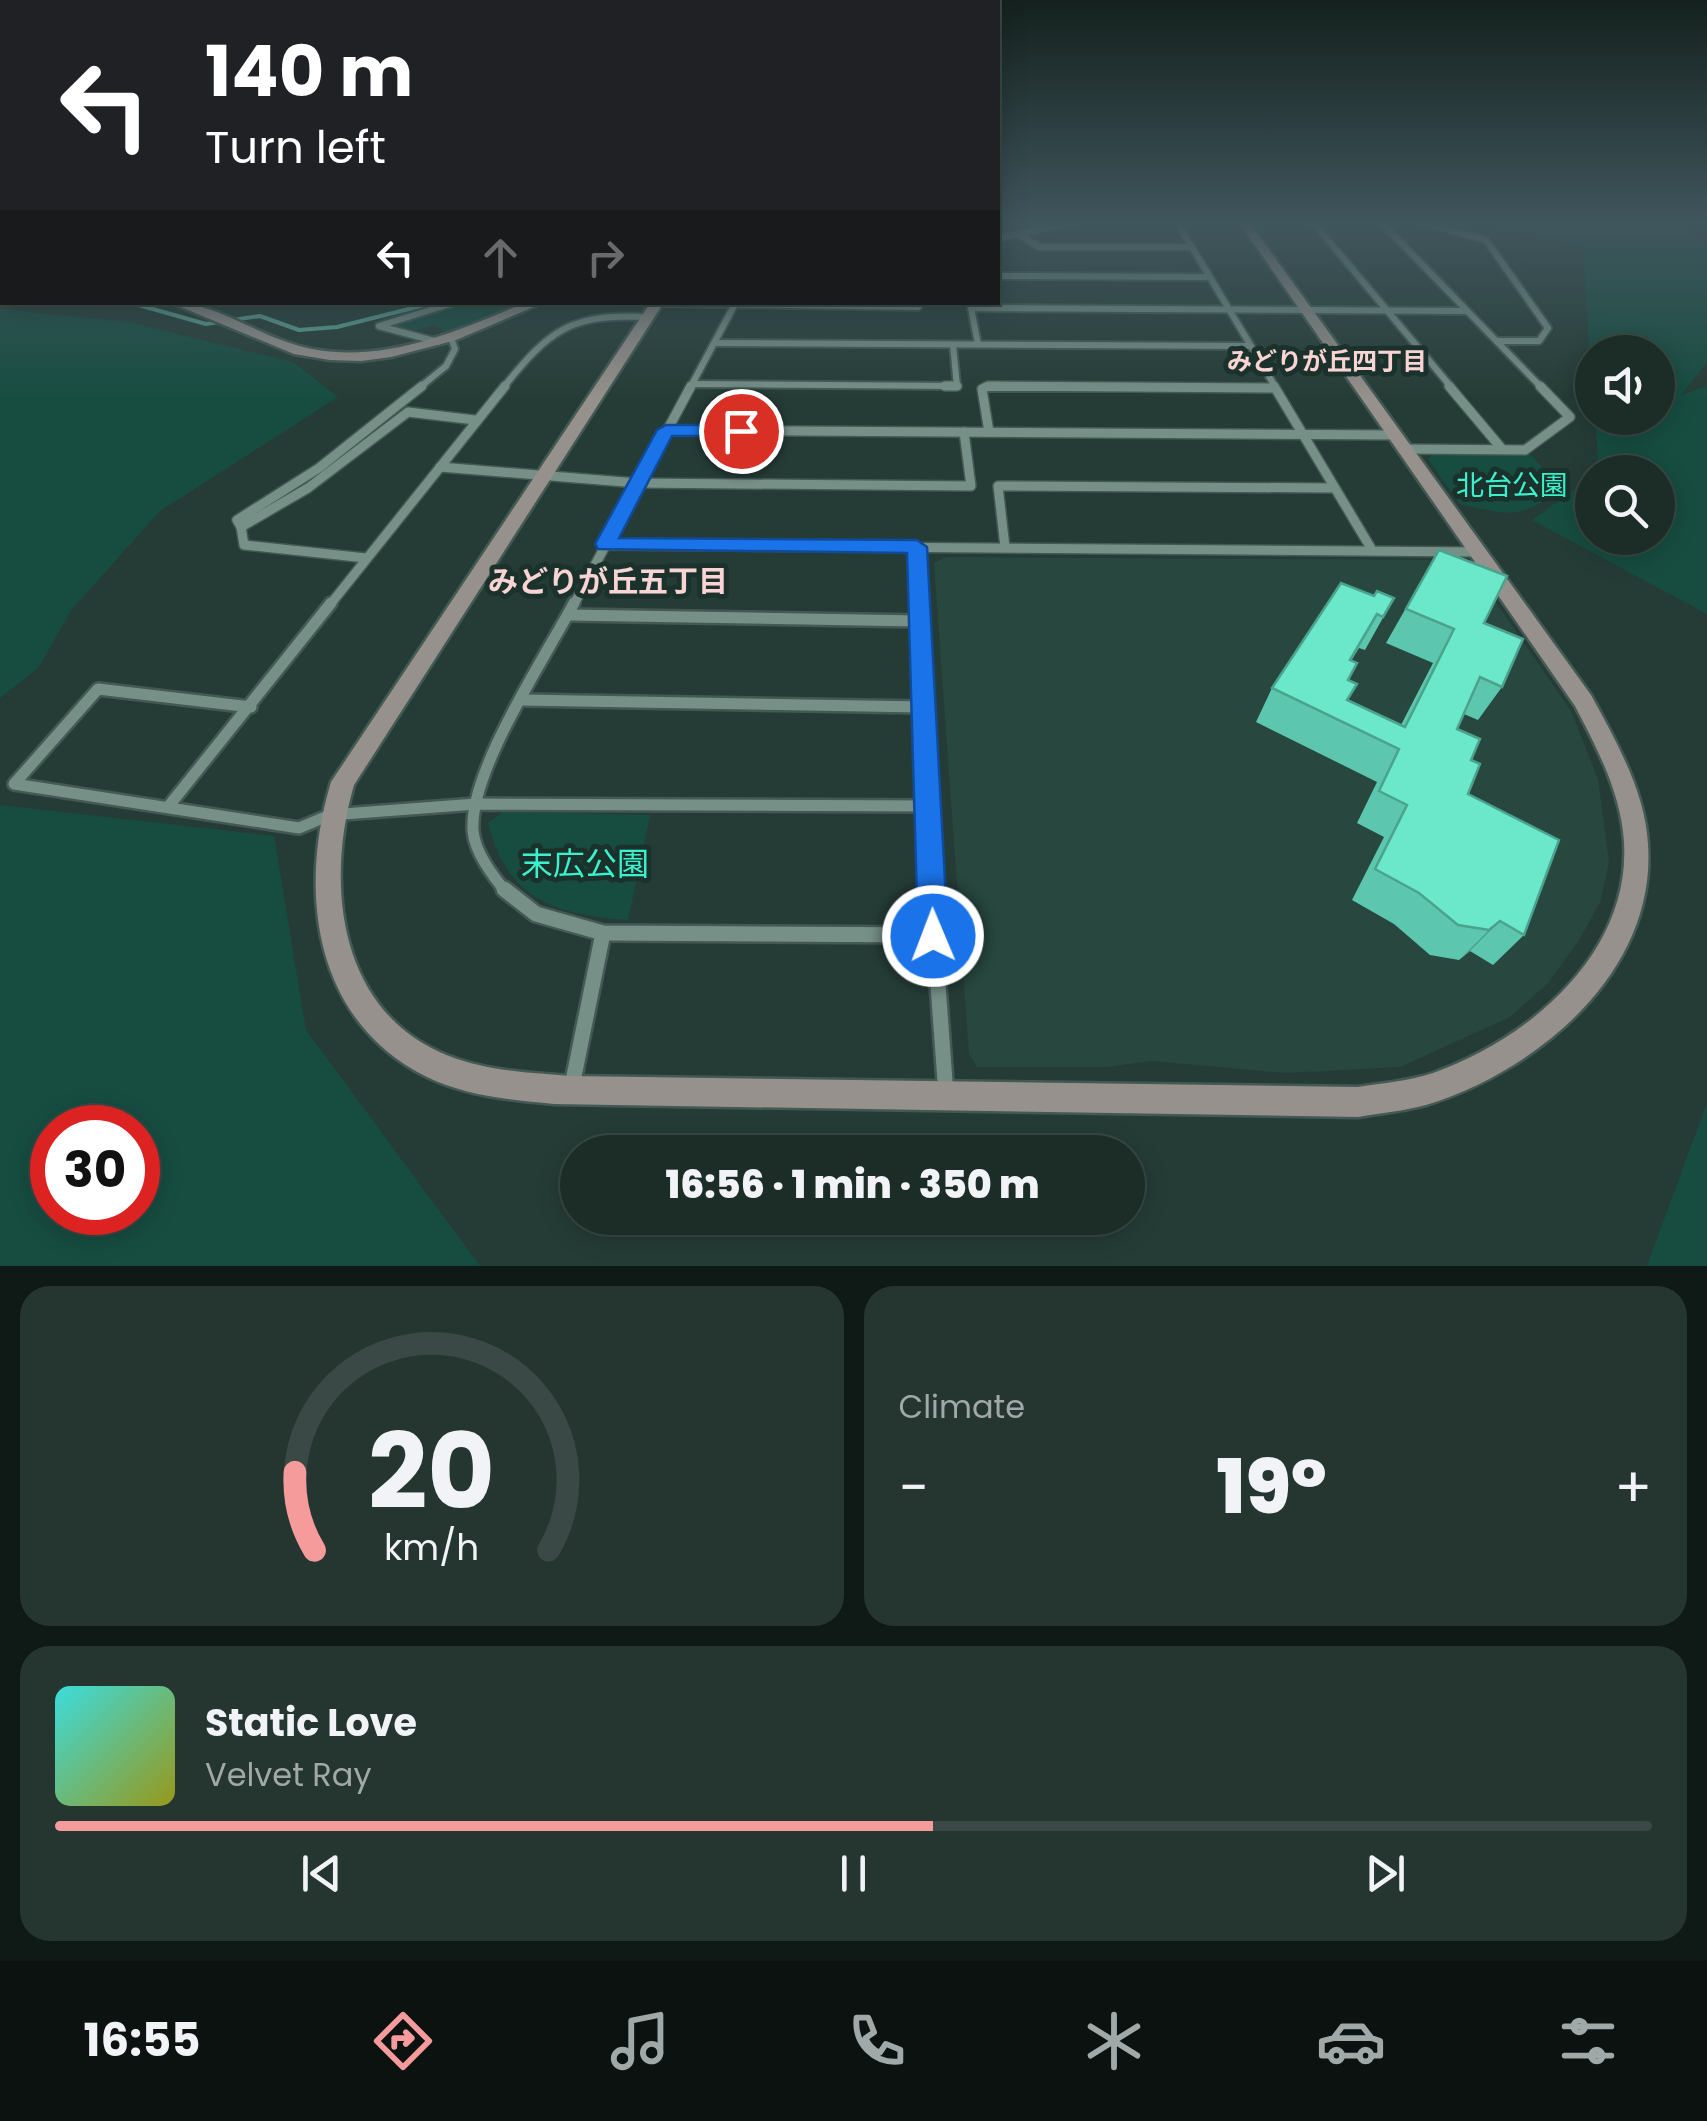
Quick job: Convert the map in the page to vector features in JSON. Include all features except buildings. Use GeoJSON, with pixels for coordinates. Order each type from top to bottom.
{"type":"FeatureCollection","features":[{"type":"Feature","properties":{"kind":"street"},"geometry":{"type":"LineString","coordinates":[[1209,281],[1372,550]]}},
{"type":"Feature","properties":{"kind":"street"},"geometry":{"type":"LineString","coordinates":[[655,308],[343,782],[330,816],[327,916],[341,964],[371,1020],[435,1066],[508,1086],[571,1092],[1358,1102],[1431,1088],[1518,1048],[1564,1014],[1604,959],[1626,915],[1637,864],[1628,802],[1610,750],[1583,701],[1286,281]]}},
{"type":"Feature","properties":{"kind":"street"},"geometry":{"type":"LineString","coordinates":[[1363,281],[1502,449]]}},
{"type":"Feature","properties":{"kind":"street"},"geometry":{"type":"LineString","coordinates":[[666,430],[1302,435],[1525,450],[1570,417],[1438,281]]}},
{"type":"Feature","properties":{"kind":"street"},"geometry":{"type":"LineString","coordinates":[[1496,341],[1539,342],[1548,328],[1515,281]]}},
{"type":"Feature","properties":{"kind":"street"},"geometry":{"type":"LineString","coordinates":[[183,305],[318,354],[380,355],[445,340],[532,305]]}},
{"type":"Feature","properties":{"kind":"street"},"geometry":{"type":"LineString","coordinates":[[366,558],[244,545],[237,520],[296,486],[332,456],[375,429],[394,407],[444,368],[456,348],[445,340],[379,326],[446,305]]}},
{"type":"Feature","properties":{"kind":"street"},"geometry":{"type":"LineString","coordinates":[[168,808],[538,344],[597,314],[716,305]]}},
{"type":"Feature","properties":{"kind":"street"},"geometry":{"type":"LineString","coordinates":[[736,305],[493,754],[476,804],[472,832],[498,885],[520,907],[554,924],[603,934],[933,936]]}},
{"type":"Feature","properties":{"kind":"street"},"geometry":{"type":"LineString","coordinates":[[797,305],[918,305]]}},
{"type":"Feature","properties":{"kind":"street"},"geometry":{"type":"LineString","coordinates":[[978,344],[971,308],[1467,311]]}},
{"type":"Feature","properties":{"kind":"street"},"geometry":{"type":"LineString","coordinates":[[717,343],[1249,346]]}},
{"type":"Feature","properties":{"kind":"street"},"geometry":{"type":"LineString","coordinates":[[693,384],[957,386],[952,345]]}},
{"type":"Feature","properties":{"kind":"street"},"geometry":{"type":"LineString","coordinates":[[989,432],[982,389],[988,386],[1272,388]]}},
{"type":"Feature","properties":{"kind":"street"},"geometry":{"type":"LineString","coordinates":[[240,527],[308,488],[408,412],[475,420]]}},
{"type":"Feature","properties":{"kind":"street"},"geometry":{"type":"LineString","coordinates":[[440,466],[637,483],[971,486],[964,432]]}},
{"type":"Feature","properties":{"kind":"street"},"geometry":{"type":"LineString","coordinates":[[1005,547],[998,486],[1334,488]]}},
{"type":"Feature","properties":{"kind":"street"},"geometry":{"type":"LineString","coordinates":[[606,544],[1478,552]]}},
{"type":"Feature","properties":{"kind":"street"},"geometry":{"type":"LineString","coordinates":[[917,547],[933,936],[946,1095]]}},
{"type":"Feature","properties":{"kind":"street"},"geometry":{"type":"LineString","coordinates":[[570,614],[920,621]]}},
{"type":"Feature","properties":{"kind":"street"},"geometry":{"type":"LineString","coordinates":[[251,707],[98,689],[14,784],[298,828],[330,816],[476,804],[930,806]]}},
{"type":"Feature","properties":{"kind":"street"},"geometry":{"type":"LineString","coordinates":[[522,700],[924,708]]}},
{"type":"Feature","properties":{"kind":"street"},"geometry":{"type":"LineString","coordinates":[[571,1092],[603,934]]}},
{"type":"Feature","properties":{"kind":"shaded area"},"geometry":{"type":"Polygon","coordinates":[[[946,557],[1457,560],[1471,566],[1571,711],[1598,779],[1609,861],[1601,900],[1581,937],[1549,982],[1510,1017],[1400,1067],[1286,1073],[1151,1061],[1106,1067],[977,1067],[969,1054],[934,563],[946,557]]]}},
{"type":"Feature","properties":{"kind":"green space"},"geometry":{"type":"Polygon","coordinates":[[[1585,281],[1707,281],[1707,362],[1681,395],[1707,386],[1707,614],[1597,555],[1675,555],[1675,455],[1598,455],[1596,435],[1675,435],[1675,335],[1588,335],[1585,281]]]}},
{"type":"Feature","properties":{"kind":"green space"},"geometry":{"type":"Polygon","coordinates":[[[454,305],[522,305],[449,334],[435,325],[416,330],[387,325],[454,305]]]}},
{"type":"Feature","properties":{"kind":"green space"},"geometry":{"type":"Polygon","coordinates":[[[0,309],[129,322],[293,362],[338,397],[160,511],[72,609],[38,668],[0,698],[0,309]]]}},
{"type":"Feature","properties":{"kind":"green space","name":"北台公園"},"geometry":{"type":"Polygon","coordinates":[[[1434,453],[1530,454],[1562,489],[1535,506],[1514,512],[1460,504],[1428,459],[1434,453]]]}},
{"type":"Feature","properties":{"kind":"green space"},"geometry":{"type":"Polygon","coordinates":[[[1575,489],[1575,543],[1532,520],[1575,489]]]}},
{"type":"Feature","properties":{"kind":"green space"},"geometry":{"type":"Polygon","coordinates":[[[0,805],[274,836],[306,1030],[480,1266],[0,1266],[0,805]]]}},
{"type":"Feature","properties":{"kind":"green space","name":"末広公園"},"geometry":{"type":"Polygon","coordinates":[[[503,812],[650,815],[628,920],[578,914],[538,898],[522,886],[508,870],[488,823],[503,812]]]}},
{"type":"Feature","properties":{"kind":"green space"},"geometry":{"type":"Polygon","coordinates":[[[1707,1103],[1707,1266],[1647,1266],[1707,1103]]]}},
{"type":"Feature","properties":{"kind":"waterway"},"geometry":{"type":"LineString","coordinates":[[139,305],[206,324],[260,316],[299,330],[337,327],[425,305]]}},
{"type":"Feature","properties":{"kind":"district","name":"みどりが丘四丁目"},"geometry":{"type":"Point","coordinates":[1327,361]}},
{"type":"Feature","properties":{"kind":"district","name":"みどりが丘五丁目"},"geometry":{"type":"Point","coordinates":[608,582]}},
{"type":"Feature","properties":{"kind":"route"},"geometry":{"type":"LineString","coordinates":[[741,431],[666,430],[606,544],[917,547],[933,936]]}}]}
